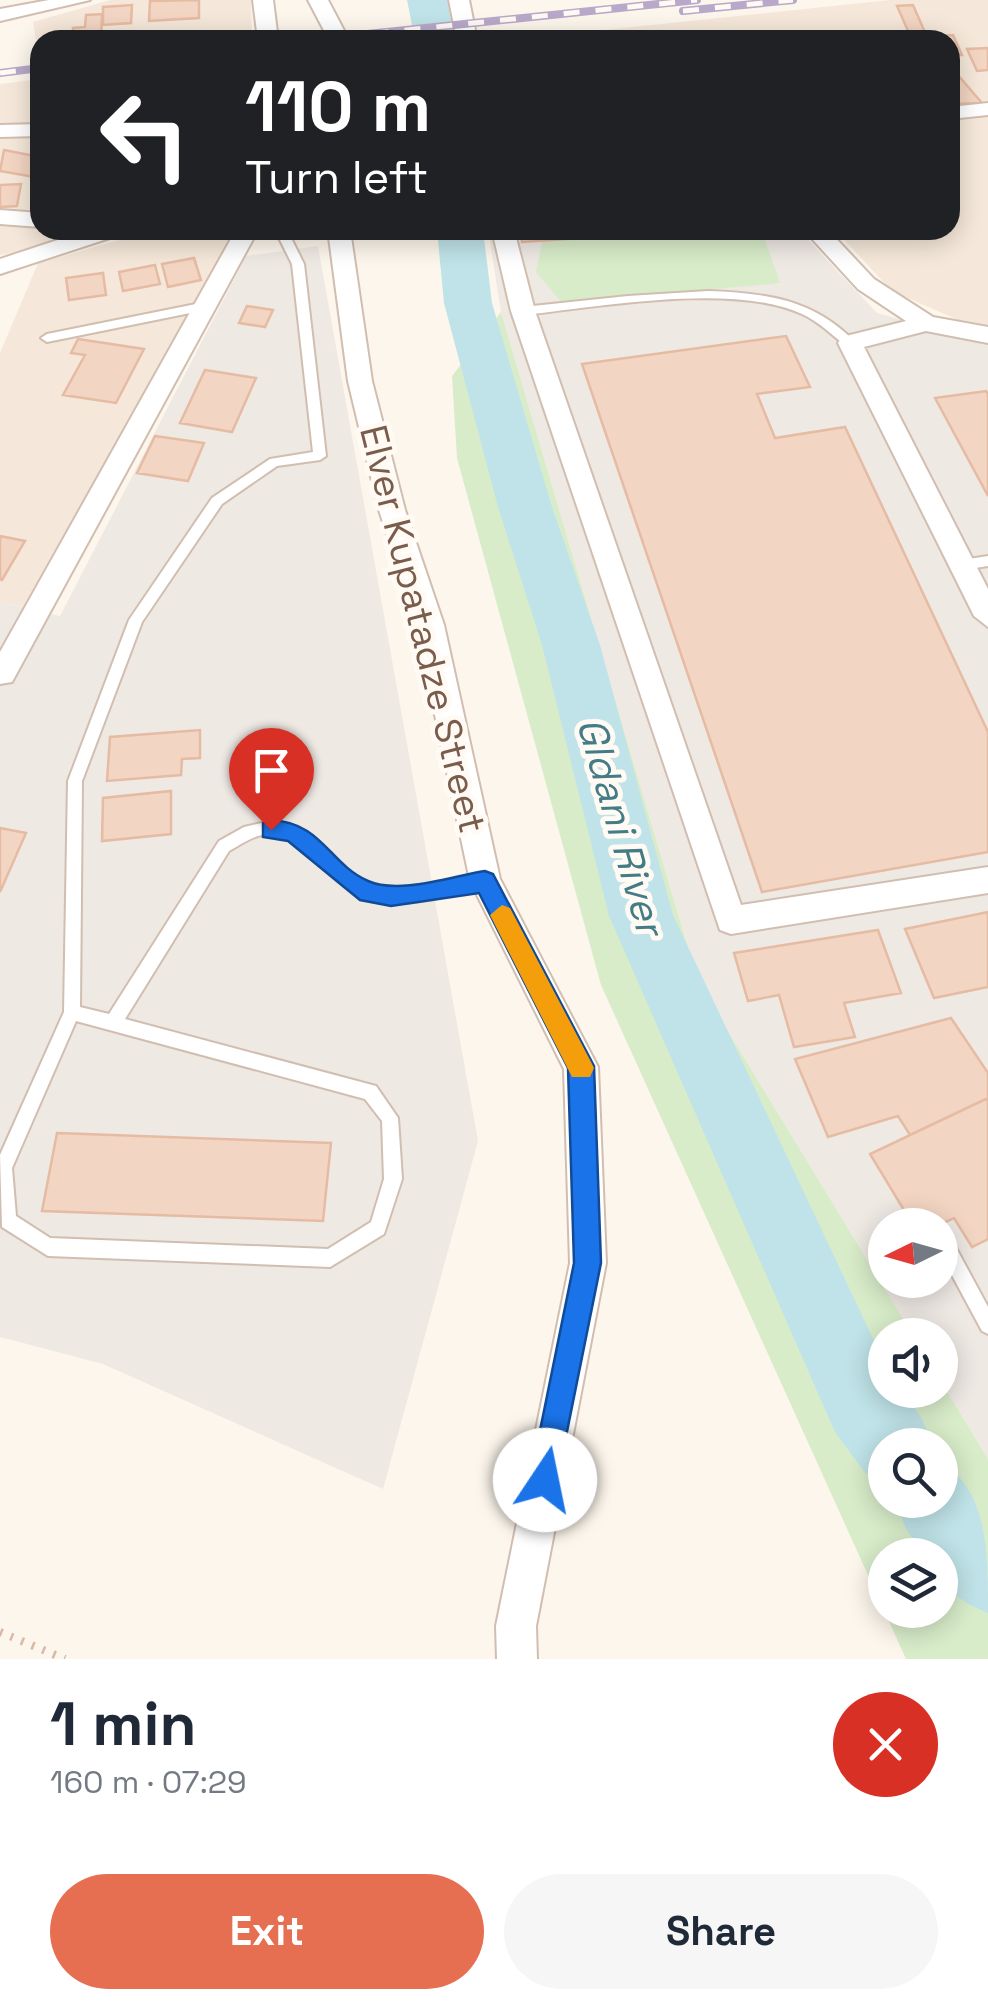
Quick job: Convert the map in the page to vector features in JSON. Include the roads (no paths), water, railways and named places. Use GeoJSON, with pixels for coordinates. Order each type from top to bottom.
{"type":"FeatureCollection","features":[{"type":"Feature","properties":{"kind":"street"},"geometry":{"type":"LineString","coordinates":[[0,15],[80,0]]}},
{"type":"Feature","properties":{"kind":"street"},"geometry":{"type":"LineString","coordinates":[[263,0],[267,30]]}},
{"type":"Feature","properties":{"kind":"street"},"geometry":{"type":"LineString","coordinates":[[318,0],[334,30]]}},
{"type":"Feature","properties":{"kind":"street"},"geometry":{"type":"LineString","coordinates":[[460,0],[465,30]]}},
{"type":"Feature","properties":{"kind":"street"},"geometry":{"type":"LineString","coordinates":[[960,112],[988,109]]}},
{"type":"Feature","properties":{"kind":"street"},"geometry":{"type":"LineString","coordinates":[[3,127],[30,129]]}},
{"type":"Feature","properties":{"kind":"street"},"geometry":{"type":"LineString","coordinates":[[0,217],[30,219]]}},
{"type":"Feature","properties":{"kind":"street"},"geometry":{"type":"LineString","coordinates":[[0,267],[81,240]]}},
{"type":"Feature","properties":{"kind":"street"},"geometry":{"type":"LineString","coordinates":[[1,674],[242,240]]}},
{"type":"Feature","properties":{"kind":"street","name":"Elver Kupatadze Street"},"geometry":{"type":"LineString","coordinates":[[341,240],[360,381],[392,510],[430,625],[458,740],[485,882],[581,1066],[588,1263],[516,1626],[516,1659]]}},
{"type":"Feature","properties":{"kind":"street"},"geometry":{"type":"LineString","coordinates":[[504,240],[522,311],[730,920],[988,880]]}},
{"type":"Feature","properties":{"kind":"street"},"geometry":{"type":"LineString","coordinates":[[824,240],[866,284],[926,323],[988,334]]}},
{"type":"Feature","properties":{"kind":"street"},"geometry":{"type":"LineString","coordinates":[[926,323],[850,342],[975,563],[988,616]]}},
{"type":"Feature","properties":{"kind":"lane"},"geometry":{"type":"LineString","coordinates":[[72,1012],[370,1092],[390,1118],[393,1179],[378,1228],[330,1258],[48,1248],[8,1220],[2,1168],[72,1012],[75,781],[136,620],[218,501],[274,462],[320,456],[298,264],[286,240]]}},
{"type":"Feature","properties":{"kind":"lane"},"geometry":{"type":"LineString","coordinates":[[522,311],[706,296],[763,299],[804,310],[850,342]]}},
{"type":"Feature","properties":{"kind":"lane"},"geometry":{"type":"LineString","coordinates":[[47,338],[206,306]]}},
{"type":"Feature","properties":{"kind":"lane"},"geometry":{"type":"LineString","coordinates":[[114,1023],[224,846],[248,829],[293,831],[360,890],[391,896],[485,882]]}},
{"type":"Feature","properties":{"kind":"lane"},"geometry":{"type":"LineString","coordinates":[[958,1269],[988,1325]]}},
{"type":"Feature","properties":{"kind":"waterway","name":"Gldani River"},"geometry":{"type":"LineString","coordinates":[[427,0],[433,30]]}},
{"type":"Feature","properties":{"kind":"waterway","name":"Gldani River"},"geometry":{"type":"LineString","coordinates":[[461,240],[468,303],[525,507],[571,645],[641,916],[863,1404],[881,1428]]}},
{"type":"Feature","properties":{"kind":"waterway","name":"Gldani River"},"geometry":{"type":"LineString","coordinates":[[948,1518],[988,1572]]}},
{"type":"Feature","properties":{"kind":"railway"},"geometry":{"type":"LineString","coordinates":[[406,30],[697,0]]}},
{"type":"Feature","properties":{"kind":"railway"},"geometry":{"type":"LineString","coordinates":[[683,11],[793,0]]}},
{"type":"Feature","properties":{"kind":"railway"},"geometry":{"type":"LineString","coordinates":[[0,73],[30,69]]}}]}
